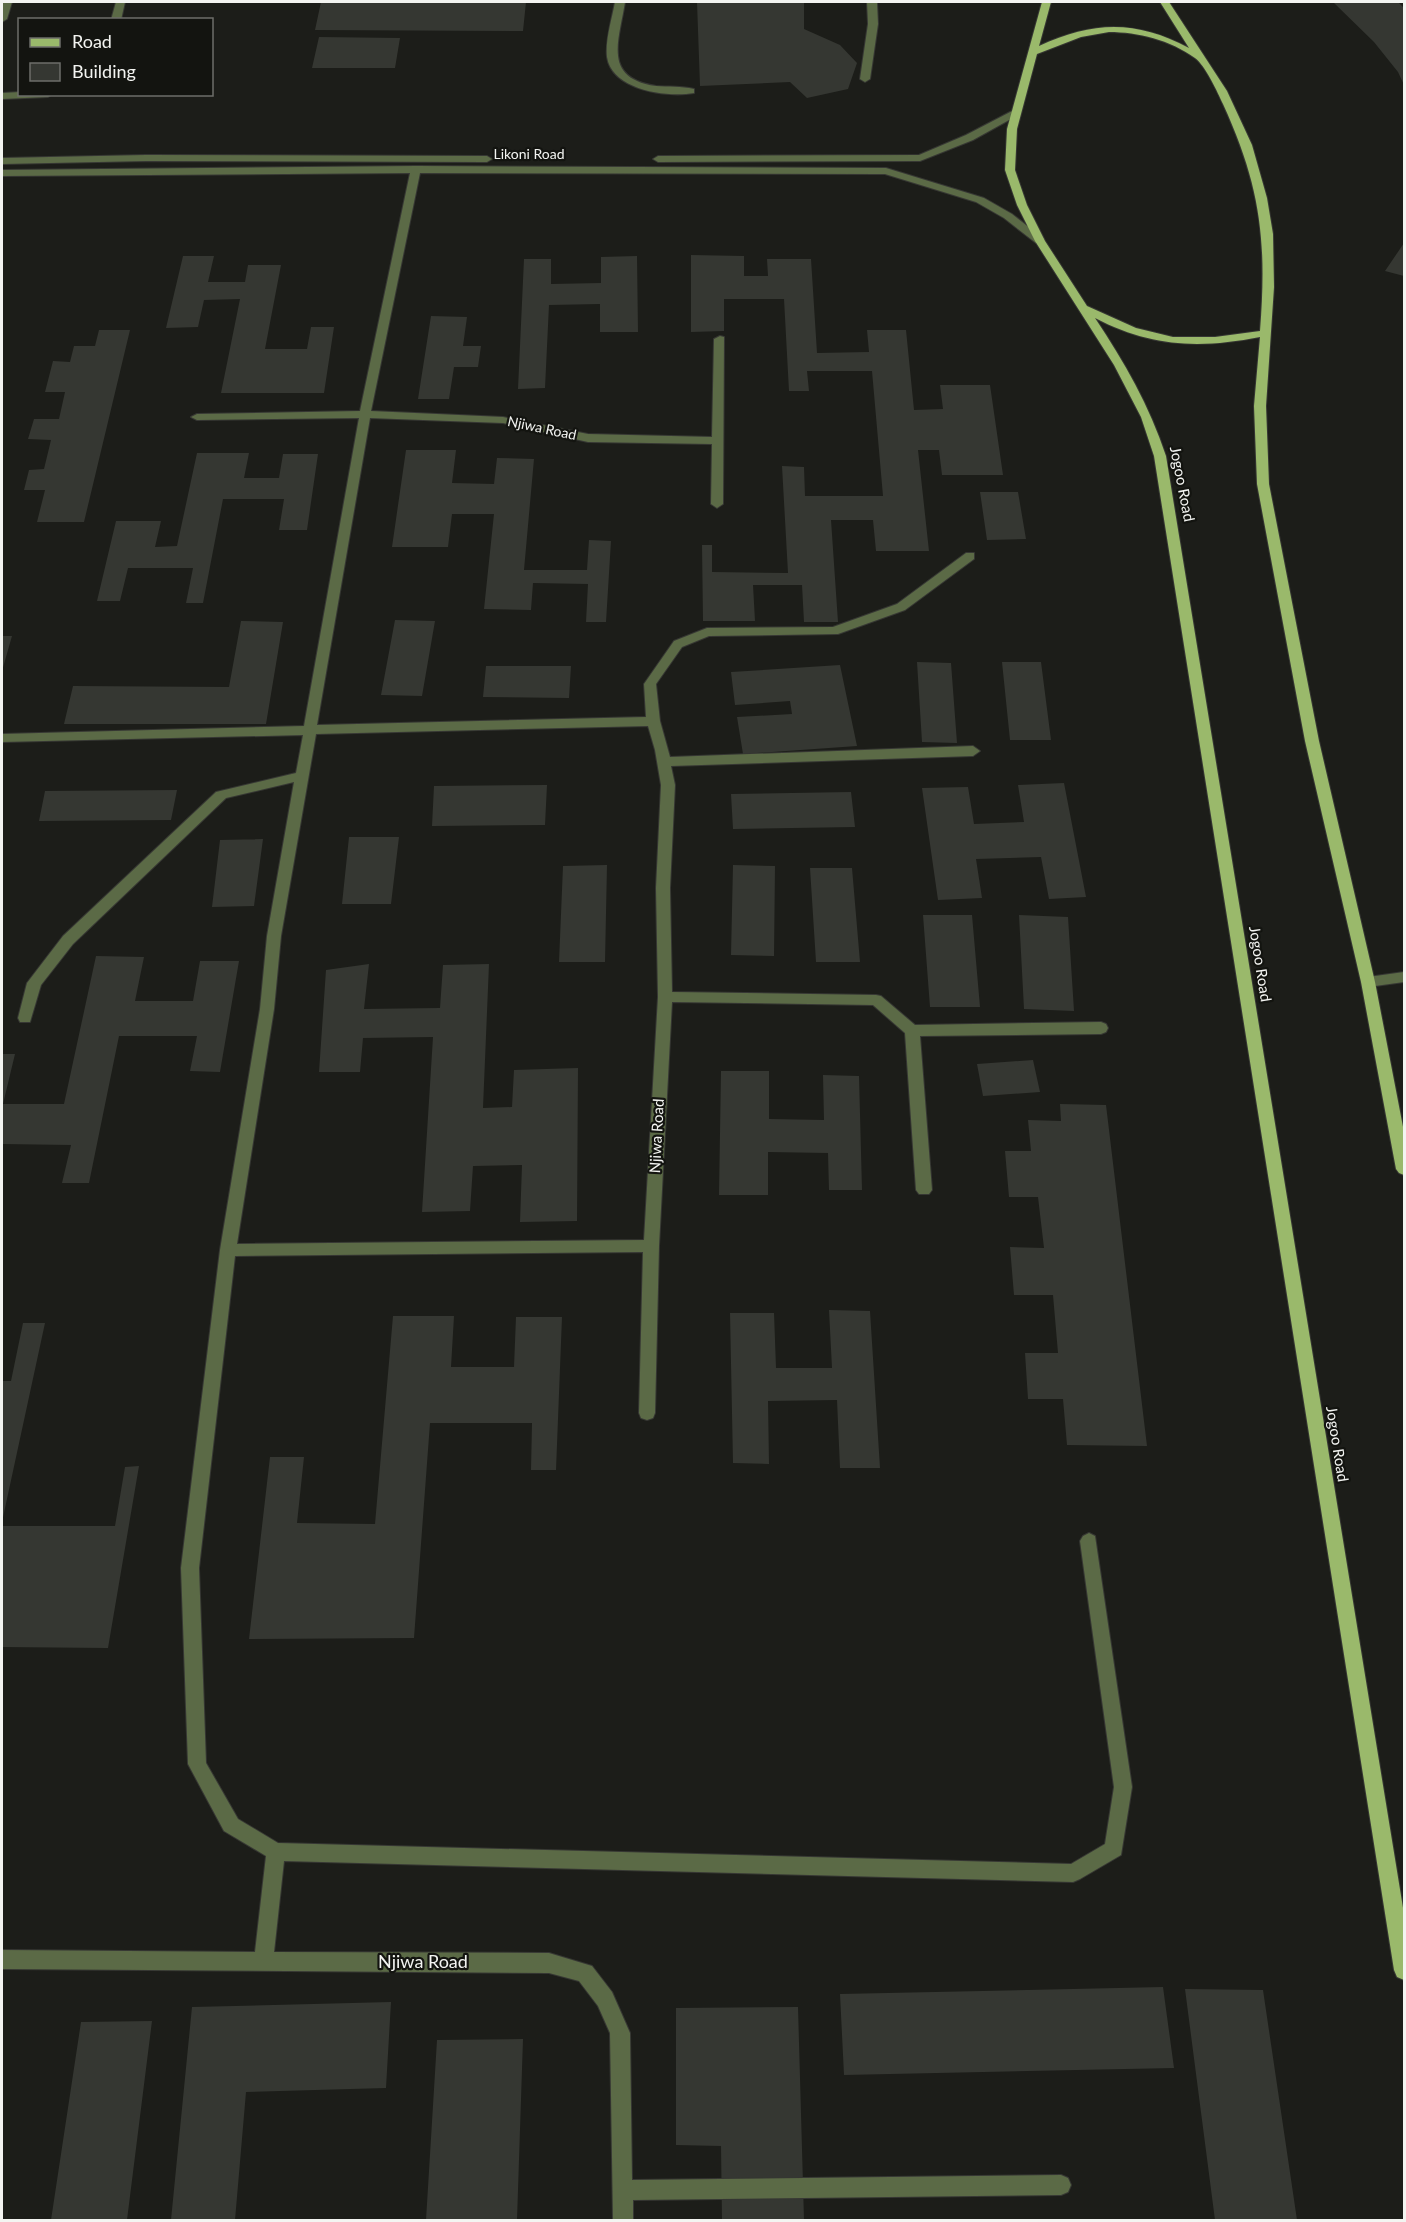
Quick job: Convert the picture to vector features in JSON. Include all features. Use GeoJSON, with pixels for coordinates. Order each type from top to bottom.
{"type":"FeatureCollection","features":[{"type":"Feature","properties":{"kind":"main road","name":"Jogoo Road"},"geometry":{"type":"LineString","coordinates":[[1046,2],[1012,129],[1010,170],[1022,205],[1040,241],[1120,365],[1142,407],[1160,456],[1404,1970]]}},
{"type":"Feature","properties":{"kind":"main road"},"geometry":{"type":"LineString","coordinates":[[1165,2],[1222,91],[1247,145],[1262,198],[1268,234],[1269,287],[1260,406],[1263,484],[1312,741],[1368,982],[1404,1169]]}},
{"type":"Feature","properties":{"kind":"main road"},"geometry":{"type":"LineString","coordinates":[[1032,53],[1062,39],[1111,28],[1138,30],[1157,36],[1200,57]]}},
{"type":"Feature","properties":{"kind":"main road"},"geometry":{"type":"LineString","coordinates":[[1084,308],[1113,324],[1143,336],[1166,341],[1194,342],[1265,333]]}},
{"type":"Feature","properties":{"kind":"street"},"geometry":{"type":"LineString","coordinates":[[2,19],[7,2]]}},
{"type":"Feature","properties":{"kind":"street"},"geometry":{"type":"LineString","coordinates":[[116,18],[120,2]]}},
{"type":"Feature","properties":{"kind":"street"},"geometry":{"type":"LineString","coordinates":[[620,2],[612,58],[619,72],[632,84],[690,91]]}},
{"type":"Feature","properties":{"kind":"street"},"geometry":{"type":"LineString","coordinates":[[865,79],[873,24],[872,2]]}},
{"type":"Feature","properties":{"kind":"street"},"geometry":{"type":"LineString","coordinates":[[2,96],[18,95]]}},
{"type":"Feature","properties":{"kind":"street"},"geometry":{"type":"LineString","coordinates":[[651,159],[920,158],[984,132],[1016,112]]}},
{"type":"Feature","properties":{"kind":"street","name":"Likoni Road"},"geometry":{"type":"LineString","coordinates":[[2,161],[146,158],[498,159]]}},
{"type":"Feature","properties":{"kind":"street","name":"Likoni Road"},"geometry":{"type":"LineString","coordinates":[[569,159],[581,159]]}},
{"type":"Feature","properties":{"kind":"street"},"geometry":{"type":"LineString","coordinates":[[416,170],[365,414],[309,732],[274,936],[267,1009],[228,1250],[190,1568],[197,1764],[231,1826],[276,1852],[1073,1873],[1114,1849],[1123,1786],[1089,1541]]}},
{"type":"Feature","properties":{"kind":"street","name":"Likoni Road"},"geometry":{"type":"LineString","coordinates":[[2,173],[416,170],[886,171],[980,200],[1008,216],[1040,241]]}},
{"type":"Feature","properties":{"kind":"street"},"geometry":{"type":"LineString","coordinates":[[717,504],[720,339]]}},
{"type":"Feature","properties":{"kind":"street","name":"Njiwa Road"},"geometry":{"type":"LineString","coordinates":[[197,417],[365,414],[503,420],[588,438],[718,441]]}},
{"type":"Feature","properties":{"kind":"street","name":"Njiwa Road"},"geometry":{"type":"LineString","coordinates":[[647,1413],[651,1246],[665,997],[663,888],[668,785],[653,721],[650,684],[678,644],[707,632],[834,632],[901,607],[970,556]]}},
{"type":"Feature","properties":{"kind":"street"},"geometry":{"type":"LineString","coordinates":[[2,738],[309,732],[653,721]]}},
{"type":"Feature","properties":{"kind":"street"},"geometry":{"type":"LineString","coordinates":[[664,762],[973,751]]}},
{"type":"Feature","properties":{"kind":"street"},"geometry":{"type":"LineString","coordinates":[[25,1018],[34,983],[68,940],[221,795],[302,776]]}},
{"type":"Feature","properties":{"kind":"street"},"geometry":{"type":"LineString","coordinates":[[1368,982],[1404,977]]}},
{"type":"Feature","properties":{"kind":"street"},"geometry":{"type":"LineString","coordinates":[[665,997],[876,1000],[912,1030],[1101,1028]]}},
{"type":"Feature","properties":{"kind":"street"},"geometry":{"type":"LineString","coordinates":[[912,1030],[924,1190]]}},
{"type":"Feature","properties":{"kind":"street"},"geometry":{"type":"LineString","coordinates":[[228,1250],[651,1246]]}},
{"type":"Feature","properties":{"kind":"street"},"geometry":{"type":"LineString","coordinates":[[262,1961],[276,1852]]}},
{"type":"Feature","properties":{"kind":"street","name":"Njiwa Road"},"geometry":{"type":"LineString","coordinates":[[2,1960],[549,1963],[585,1973],[605,1999],[620,2033],[623,2220]]}},
{"type":"Feature","properties":{"kind":"street"},"geometry":{"type":"LineString","coordinates":[[623,2190],[1061,2185]]}},
{"type":"Feature","properties":{"kind":"building"},"geometry":{"type":"Polygon","coordinates":[[[321,2],[526,2],[523,31],[315,30],[321,2]]]}},
{"type":"Feature","properties":{"kind":"building"},"geometry":{"type":"Polygon","coordinates":[[[697,2],[804,2],[804,29],[840,45],[857,63],[848,89],[807,98],[790,82],[700,86],[697,2]]]}},
{"type":"Feature","properties":{"kind":"building"},"geometry":{"type":"Polygon","coordinates":[[[1333,2],[1398,2],[1404,8],[1404,85],[1398,72],[1374,42],[1333,2]]]}},
{"type":"Feature","properties":{"kind":"building"},"geometry":{"type":"Polygon","coordinates":[[[319,37],[400,38],[395,68],[312,68],[319,37]]]}},
{"type":"Feature","properties":{"kind":"building"},"geometry":{"type":"Polygon","coordinates":[[[1404,243],[1404,276],[1385,271],[1404,243]]]}},
{"type":"Feature","properties":{"kind":"building"},"geometry":{"type":"Polygon","coordinates":[[[691,255],[744,256],[744,276],[768,276],[767,259],[811,259],[817,353],[869,352],[867,330],[906,330],[914,410],[943,409],[940,385],[990,385],[1003,475],[942,475],[939,450],[918,450],[929,551],[876,551],[873,520],[831,520],[838,622],[804,622],[802,585],[753,585],[755,621],[703,621],[702,545],[712,545],[712,572],[788,573],[782,466],[804,467],[805,496],[883,496],[872,371],[807,371],[809,391],[789,391],[784,299],[724,299],[724,331],[691,332],[691,255]]]}},
{"type":"Feature","properties":{"kind":"building"},"geometry":{"type":"Polygon","coordinates":[[[183,256],[214,256],[208,282],[245,282],[248,265],[281,265],[265,349],[307,349],[311,327],[334,327],[324,393],[221,393],[240,299],[204,300],[198,327],[166,328],[183,256]]]}},
{"type":"Feature","properties":{"kind":"building"},"geometry":{"type":"Polygon","coordinates":[[[637,256],[638,332],[600,332],[600,304],[549,305],[545,388],[518,389],[524,259],[551,259],[551,284],[601,283],[601,257],[637,256]]]}},
{"type":"Feature","properties":{"kind":"building"},"geometry":{"type":"Polygon","coordinates":[[[431,316],[467,317],[463,346],[481,346],[478,367],[454,367],[449,399],[418,399],[431,316]]]}},
{"type":"Feature","properties":{"kind":"building"},"geometry":{"type":"Polygon","coordinates":[[[99,330],[130,330],[84,522],[37,522],[45,490],[24,490],[29,470],[44,469],[51,440],[28,439],[34,419],[59,419],[65,392],[45,392],[53,361],[70,362],[74,346],[95,346],[99,330]]]}},
{"type":"Feature","properties":{"kind":"building"},"geometry":{"type":"Polygon","coordinates":[[[406,450],[456,450],[452,483],[494,484],[497,458],[534,459],[524,570],[587,570],[589,540],[611,541],[606,622],[586,622],[588,584],[533,583],[531,610],[484,609],[494,514],[452,514],[448,547],[392,547],[406,450]]]}},
{"type":"Feature","properties":{"kind":"building"},"geometry":{"type":"Polygon","coordinates":[[[197,453],[249,453],[244,478],[279,478],[283,454],[318,454],[307,530],[279,530],[284,499],[223,499],[203,603],[186,603],[193,568],[128,568],[120,601],[97,601],[116,521],[161,521],[155,547],[177,546],[197,453]]]}},
{"type":"Feature","properties":{"kind":"building"},"geometry":{"type":"Polygon","coordinates":[[[980,492],[1018,492],[1026,539],[987,540],[980,492]]]}},
{"type":"Feature","properties":{"kind":"building"},"geometry":{"type":"Polygon","coordinates":[[[395,620],[435,621],[422,696],[381,695],[395,620]]]}},
{"type":"Feature","properties":{"kind":"building"},"geometry":{"type":"Polygon","coordinates":[[[241,621],[283,622],[266,724],[64,724],[73,686],[229,687],[241,621]]]}},
{"type":"Feature","properties":{"kind":"building"},"geometry":{"type":"Polygon","coordinates":[[[2,636],[12,636],[2,671],[2,636]]]}},
{"type":"Feature","properties":{"kind":"building"},"geometry":{"type":"Polygon","coordinates":[[[917,662],[951,663],[957,743],[922,742],[917,662]]]}},
{"type":"Feature","properties":{"kind":"building"},"geometry":{"type":"Polygon","coordinates":[[[1002,662],[1041,662],[1051,740],[1010,740],[1002,662]]]}},
{"type":"Feature","properties":{"kind":"building"},"geometry":{"type":"Polygon","coordinates":[[[840,665],[857,746],[743,754],[737,717],[792,714],[790,701],[735,705],[731,672],[840,665]]]}},
{"type":"Feature","properties":{"kind":"building"},"geometry":{"type":"Polygon","coordinates":[[[486,666],[571,666],[569,698],[483,697],[486,666]]]}},
{"type":"Feature","properties":{"kind":"building"},"geometry":{"type":"Polygon","coordinates":[[[1064,783],[1086,897],[1049,899],[1041,857],[976,859],[982,898],[938,900],[922,788],[968,787],[974,824],[1024,822],[1018,785],[1064,783]]]}},
{"type":"Feature","properties":{"kind":"building"},"geometry":{"type":"Polygon","coordinates":[[[547,785],[545,825],[432,826],[434,786],[547,785]]]}},
{"type":"Feature","properties":{"kind":"building"},"geometry":{"type":"Polygon","coordinates":[[[177,790],[171,820],[39,821],[45,791],[177,790]]]}},
{"type":"Feature","properties":{"kind":"building"},"geometry":{"type":"Polygon","coordinates":[[[851,792],[855,827],[733,829],[731,794],[851,792]]]}},
{"type":"Feature","properties":{"kind":"building"},"geometry":{"type":"Polygon","coordinates":[[[349,837],[399,837],[391,904],[342,904],[349,837]]]}},
{"type":"Feature","properties":{"kind":"building"},"geometry":{"type":"Polygon","coordinates":[[[263,839],[254,906],[212,907],[220,840],[263,839]]]}},
{"type":"Feature","properties":{"kind":"building"},"geometry":{"type":"Polygon","coordinates":[[[607,865],[605,962],[559,962],[563,866],[607,865]]]}},
{"type":"Feature","properties":{"kind":"building"},"geometry":{"type":"Polygon","coordinates":[[[733,865],[775,866],[774,956],[731,955],[733,865]]]}},
{"type":"Feature","properties":{"kind":"building"},"geometry":{"type":"Polygon","coordinates":[[[810,868],[852,868],[860,962],[816,962],[810,868]]]}},
{"type":"Feature","properties":{"kind":"building"},"geometry":{"type":"Polygon","coordinates":[[[923,915],[972,915],[980,1007],[930,1007],[923,915]]]}},
{"type":"Feature","properties":{"kind":"building"},"geometry":{"type":"Polygon","coordinates":[[[1019,915],[1068,917],[1074,1011],[1024,1009],[1019,915]]]}},
{"type":"Feature","properties":{"kind":"building"},"geometry":{"type":"Polygon","coordinates":[[[96,956],[144,957],[135,1001],[193,1001],[200,961],[239,961],[220,1072],[190,1071],[197,1036],[119,1036],[89,1183],[62,1183],[71,1145],[2,1144],[2,1054],[15,1054],[3,1104],[64,1104],[96,956]]]}},
{"type":"Feature","properties":{"kind":"building"},"geometry":{"type":"Polygon","coordinates":[[[369,964],[364,1009],[440,1008],[443,965],[489,964],[483,1108],[512,1107],[514,1070],[578,1068],[577,1221],[520,1222],[522,1165],[473,1166],[470,1211],[422,1212],[433,1037],[363,1038],[360,1072],[319,1072],[326,970],[369,964]]]}},
{"type":"Feature","properties":{"kind":"building"},"geometry":{"type":"Polygon","coordinates":[[[1033,1060],[1040,1092],[983,1096],[977,1064],[1033,1060]]]}},
{"type":"Feature","properties":{"kind":"building"},"geometry":{"type":"Polygon","coordinates":[[[721,1071],[769,1071],[769,1119],[824,1120],[823,1075],[859,1076],[862,1190],[829,1190],[828,1153],[768,1152],[768,1195],[719,1195],[721,1071]]]}},
{"type":"Feature","properties":{"kind":"building"},"geometry":{"type":"Polygon","coordinates":[[[1060,1104],[1106,1105],[1147,1446],[1067,1445],[1063,1399],[1028,1399],[1025,1353],[1058,1353],[1053,1295],[1014,1295],[1010,1247],[1044,1248],[1038,1197],[1009,1197],[1005,1151],[1031,1151],[1028,1120],[1061,1121],[1060,1104]]]}},
{"type":"Feature","properties":{"kind":"building"},"geometry":{"type":"Polygon","coordinates":[[[829,1310],[870,1311],[880,1468],[840,1468],[837,1400],[768,1401],[769,1464],[733,1463],[730,1313],[774,1313],[776,1368],[832,1368],[829,1310]]]}},
{"type":"Feature","properties":{"kind":"building"},"geometry":{"type":"Polygon","coordinates":[[[393,1316],[454,1316],[451,1367],[514,1367],[516,1317],[562,1317],[556,1470],[531,1470],[532,1423],[430,1423],[414,1638],[249,1639],[270,1457],[304,1457],[297,1523],[375,1524],[393,1316]]]}},
{"type":"Feature","properties":{"kind":"building"},"geometry":{"type":"Polygon","coordinates":[[[23,1323],[45,1323],[2,1522],[2,1381],[11,1381],[23,1323]]]}},
{"type":"Feature","properties":{"kind":"building"},"geometry":{"type":"Polygon","coordinates":[[[139,1466],[108,1648],[2,1647],[2,1526],[115,1526],[125,1467],[139,1466]]]}},
{"type":"Feature","properties":{"kind":"building"},"geometry":{"type":"Polygon","coordinates":[[[1163,1987],[1174,2068],[844,2075],[840,1994],[1163,1987]]]}},
{"type":"Feature","properties":{"kind":"building"},"geometry":{"type":"Polygon","coordinates":[[[1185,1989],[1263,1990],[1297,2220],[1215,2220],[1185,1989]]]}},
{"type":"Feature","properties":{"kind":"building"},"geometry":{"type":"Polygon","coordinates":[[[391,2002],[386,2088],[246,2092],[235,2220],[171,2220],[192,2007],[391,2002]]]}},
{"type":"Feature","properties":{"kind":"building"},"geometry":{"type":"Polygon","coordinates":[[[798,2007],[804,2220],[722,2220],[721,2146],[676,2145],[676,2008],[798,2007]]]}},
{"type":"Feature","properties":{"kind":"building"},"geometry":{"type":"Polygon","coordinates":[[[152,2021],[127,2220],[51,2220],[81,2022],[152,2021]]]}},
{"type":"Feature","properties":{"kind":"building"},"geometry":{"type":"Polygon","coordinates":[[[523,2039],[517,2220],[426,2220],[437,2040],[523,2039]]]}}]}
